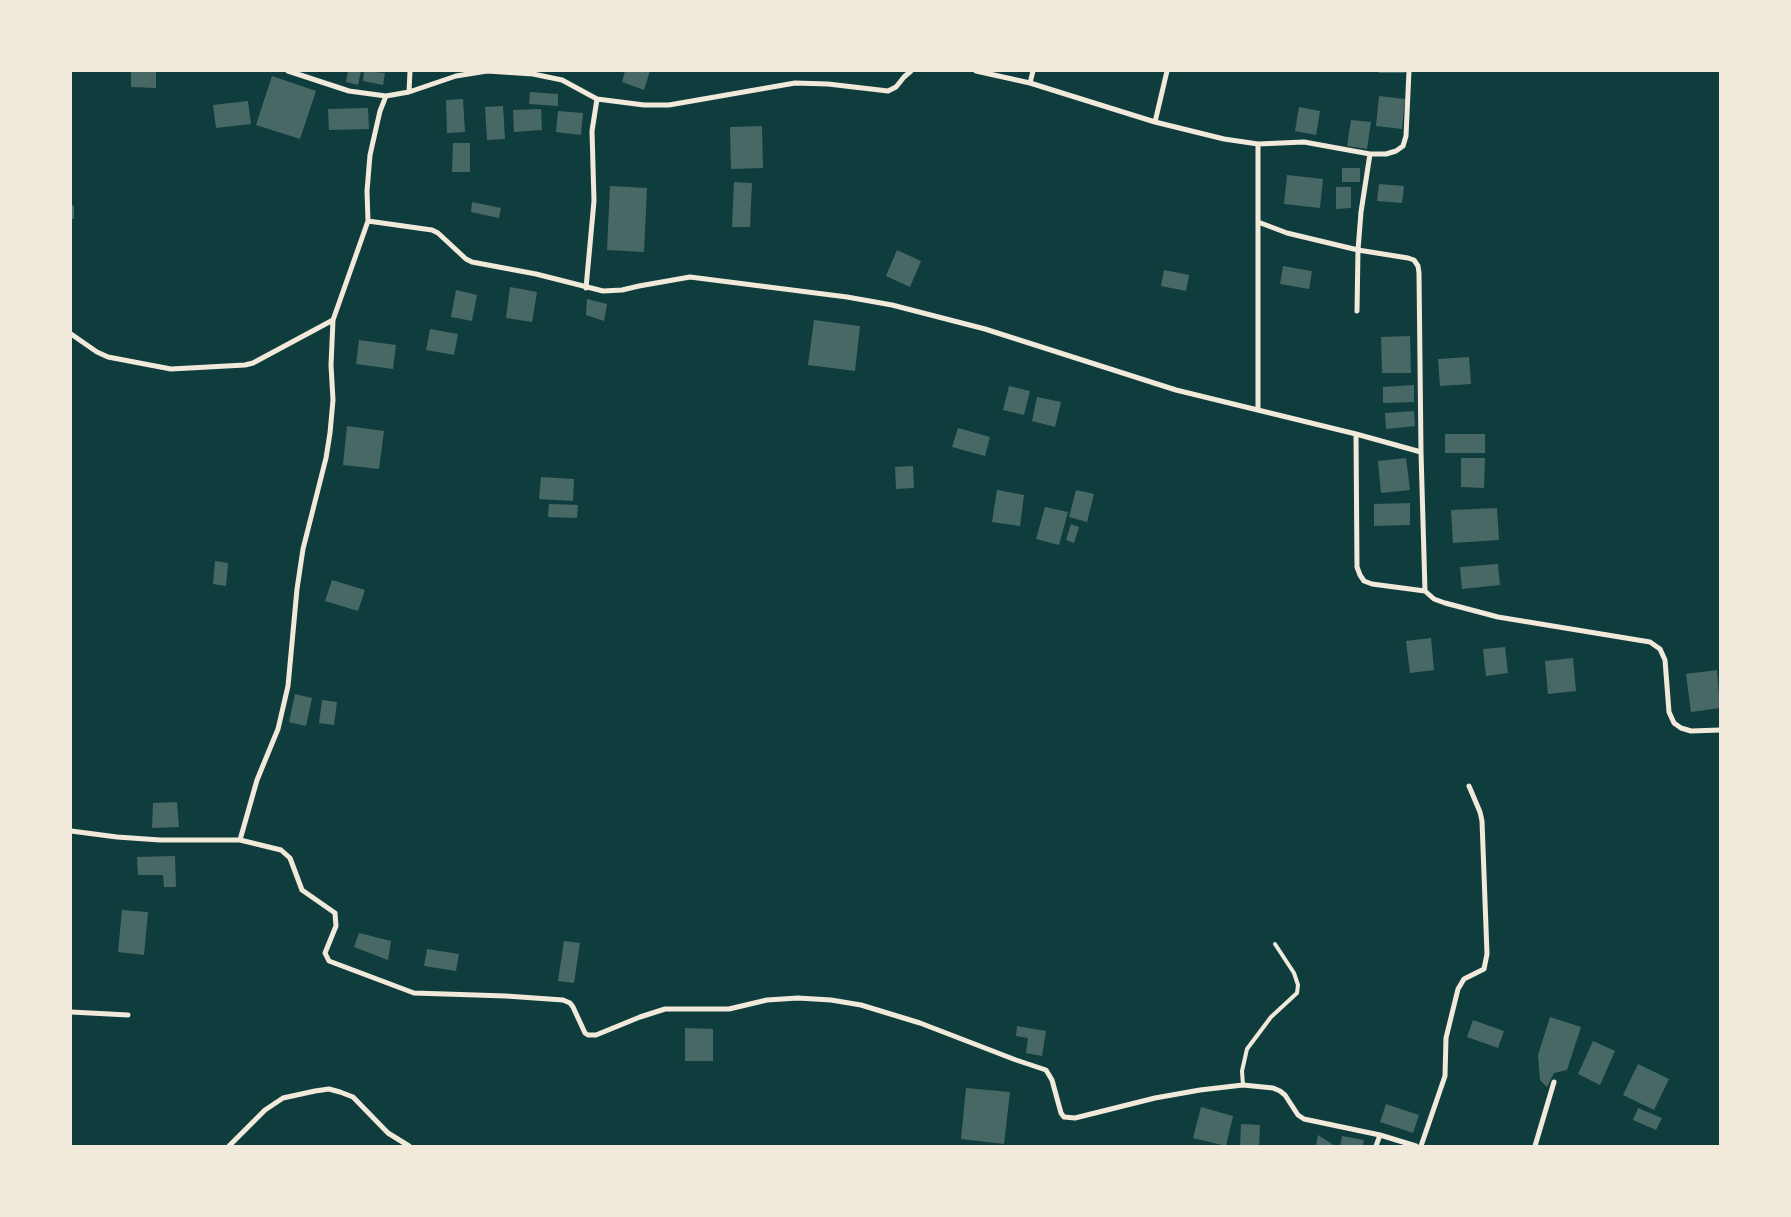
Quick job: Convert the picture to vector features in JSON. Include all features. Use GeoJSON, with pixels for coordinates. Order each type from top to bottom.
{"type":"FeatureCollection","features":[{"type":"Feature","properties":{"kind":"street"},"geometry":{"type":"LineString","coordinates":[[288,71],[349,91],[386,96],[409,92],[456,76],[487,72],[533,74],[562,80],[596,99],[644,106],[668,105],[795,83],[814,83],[888,91],[896,87],[910,71]]}},
{"type":"Feature","properties":{"kind":"street"},"geometry":{"type":"LineString","coordinates":[[409,92],[410,71]]}},
{"type":"Feature","properties":{"kind":"street"},"geometry":{"type":"LineString","coordinates":[[976,71],[1030,83],[1155,122],[1224,139],[1258,144],[1304,142],[1370,154],[1386,154],[1396,151],[1402,146],[1406,136],[1409,71]]}},
{"type":"Feature","properties":{"kind":"street"},"geometry":{"type":"LineString","coordinates":[[1030,83],[1033,71]]}},
{"type":"Feature","properties":{"kind":"street"},"geometry":{"type":"LineString","coordinates":[[1155,122],[1168,71]]}},
{"type":"Feature","properties":{"kind":"street"},"geometry":{"type":"LineString","coordinates":[[240,840],[257,780],[278,729],[288,686],[297,588],[303,549],[326,458],[333,400],[331,365],[333,320],[368,221],[367,191],[370,155],[380,111],[386,96]]}},
{"type":"Feature","properties":{"kind":"street"},"geometry":{"type":"LineString","coordinates":[[586,288],[594,201],[592,131],[596,99]]}},
{"type":"Feature","properties":{"kind":"street"},"geometry":{"type":"LineString","coordinates":[[1258,144],[1258,410]]}},
{"type":"Feature","properties":{"kind":"street"},"geometry":{"type":"LineString","coordinates":[[1357,311],[1361,212],[1370,154]]}},
{"type":"Feature","properties":{"kind":"street"},"geometry":{"type":"LineString","coordinates":[[368,221],[432,230],[472,262],[536,274],[603,291],[622,290],[690,278],[847,296],[985,330],[1176,390],[1356,434],[1421,452]]}},
{"type":"Feature","properties":{"kind":"street"},"geometry":{"type":"LineString","coordinates":[[1258,222],[1287,233],[1358,250],[1408,258],[1414,260],[1418,266],[1425,591]]}},
{"type":"Feature","properties":{"kind":"street"},"geometry":{"type":"LineString","coordinates":[[71,334],[97,352],[108,357],[172,369],[253,363],[333,320]]}},
{"type":"Feature","properties":{"kind":"street"},"geometry":{"type":"LineString","coordinates":[[1356,434],[1357,567],[1364,581],[1372,584],[1425,591],[1434,599],[1445,603],[1498,617],[1650,642],[1660,649],[1665,660],[1670,712],[1674,722],[1681,728],[1691,730],[1720,730]]}},
{"type":"Feature","properties":{"kind":"street"},"geometry":{"type":"LineString","coordinates":[[1421,1146],[1445,1076],[1446,1038],[1458,989],[1464,979],[1484,969],[1487,954],[1482,821],[1469,786]]}},
{"type":"Feature","properties":{"kind":"street"},"geometry":{"type":"LineString","coordinates":[[71,831],[117,838],[240,840],[281,850],[290,858],[302,890],[335,913],[336,926],[325,953],[329,961],[414,993],[563,1000],[570,1003],[585,1033],[592,1036],[640,1016],[665,1009],[728,1009],[767,1000],[798,998],[831,1000],[861,1005],[920,1023],[1046,1070],[1052,1080],[1060,1113],[1064,1117],[1069,1118],[1113,1109],[1155,1098],[1243,1085],[1273,1088],[1280,1091],[1286,1095],[1298,1115],[1304,1119],[1380,1135],[1416,1146]]}},
{"type":"Feature","properties":{"kind":"street"},"geometry":{"type":"LineString","coordinates":[[71,1012],[128,1015]]}},
{"type":"Feature","properties":{"kind":"street"},"geometry":{"type":"LineString","coordinates":[[1535,1146],[1554,1082]]}},
{"type":"Feature","properties":{"kind":"street"},"geometry":{"type":"LineString","coordinates":[[229,1146],[265,1110],[283,1098],[329,1090],[353,1097],[388,1133],[409,1146]]}},
{"type":"Feature","properties":{"kind":"street"},"geometry":{"type":"LineString","coordinates":[[1376,1146],[1380,1135]]}},
{"type":"Feature","properties":{"kind":"lane"},"geometry":{"type":"LineString","coordinates":[[1243,1085],[1242,1071],[1247,1049],[1271,1017],[1297,993],[1298,986],[1294,973],[1275,944]]}},
{"type":"Feature","properties":{"kind":"building"},"geometry":{"type":"Polygon","coordinates":[[[131,71],[156,71],[156,88],[131,87],[131,71]]]}},
{"type":"Feature","properties":{"kind":"building"},"geometry":{"type":"Polygon","coordinates":[[[348,71],[361,71],[358,85],[346,82],[348,71]]]}},
{"type":"Feature","properties":{"kind":"building"},"geometry":{"type":"Polygon","coordinates":[[[364,71],[385,73],[383,85],[363,81],[364,71]]]}},
{"type":"Feature","properties":{"kind":"building"},"geometry":{"type":"Polygon","coordinates":[[[625,71],[650,71],[644,90],[622,82],[625,71]]]}},
{"type":"Feature","properties":{"kind":"building"},"geometry":{"type":"Polygon","coordinates":[[[1379,71],[1405,71],[1405,73],[1379,73],[1379,71]]]}},
{"type":"Feature","properties":{"kind":"building"},"geometry":{"type":"Polygon","coordinates":[[[272,76],[316,91],[300,139],[256,125],[272,76]]]}},
{"type":"Feature","properties":{"kind":"building"},"geometry":{"type":"Polygon","coordinates":[[[530,92],[558,94],[558,106],[529,104],[530,92]]]}},
{"type":"Feature","properties":{"kind":"building"},"geometry":{"type":"Polygon","coordinates":[[[1379,96],[1405,99],[1402,129],[1376,126],[1379,96]]]}},
{"type":"Feature","properties":{"kind":"building"},"geometry":{"type":"Polygon","coordinates":[[[463,99],[465,132],[447,133],[446,100],[463,99]]]}},
{"type":"Feature","properties":{"kind":"building"},"geometry":{"type":"Polygon","coordinates":[[[248,101],[251,124],[216,128],[213,105],[248,101]]]}},
{"type":"Feature","properties":{"kind":"building"},"geometry":{"type":"Polygon","coordinates":[[[503,106],[505,139],[487,140],[485,107],[503,106]]]}},
{"type":"Feature","properties":{"kind":"building"},"geometry":{"type":"Polygon","coordinates":[[[1299,107],[1320,111],[1316,135],[1295,131],[1299,107]]]}},
{"type":"Feature","properties":{"kind":"building"},"geometry":{"type":"Polygon","coordinates":[[[368,108],[369,129],[329,130],[328,109],[368,108]]]}},
{"type":"Feature","properties":{"kind":"building"},"geometry":{"type":"Polygon","coordinates":[[[541,109],[542,130],[514,132],[513,110],[541,109]]]}},
{"type":"Feature","properties":{"kind":"building"},"geometry":{"type":"Polygon","coordinates":[[[558,111],[583,113],[581,135],[556,132],[558,111]]]}},
{"type":"Feature","properties":{"kind":"building"},"geometry":{"type":"Polygon","coordinates":[[[1351,120],[1371,122],[1367,149],[1347,146],[1351,120]]]}},
{"type":"Feature","properties":{"kind":"building"},"geometry":{"type":"Polygon","coordinates":[[[762,126],[763,168],[731,169],[730,127],[762,126]]]}},
{"type":"Feature","properties":{"kind":"building"},"geometry":{"type":"Polygon","coordinates":[[[453,143],[470,143],[470,172],[452,172],[453,143]]]}},
{"type":"Feature","properties":{"kind":"building"},"geometry":{"type":"Polygon","coordinates":[[[1342,168],[1360,168],[1360,182],[1342,182],[1342,168]]]}},
{"type":"Feature","properties":{"kind":"building"},"geometry":{"type":"Polygon","coordinates":[[[1287,175],[1323,179],[1320,208],[1284,204],[1287,175]]]}},
{"type":"Feature","properties":{"kind":"building"},"geometry":{"type":"Polygon","coordinates":[[[734,182],[752,183],[750,227],[732,227],[734,182]]]}},
{"type":"Feature","properties":{"kind":"building"},"geometry":{"type":"Polygon","coordinates":[[[1379,184],[1404,186],[1402,203],[1377,201],[1379,184]]]}},
{"type":"Feature","properties":{"kind":"building"},"geometry":{"type":"Polygon","coordinates":[[[610,186],[647,188],[644,252],[607,250],[610,186]]]}},
{"type":"Feature","properties":{"kind":"building"},"geometry":{"type":"Polygon","coordinates":[[[1336,187],[1351,187],[1351,208],[1336,209],[1336,187]]]}},
{"type":"Feature","properties":{"kind":"building"},"geometry":{"type":"Polygon","coordinates":[[[472,202],[501,208],[499,218],[471,212],[472,202]]]}},
{"type":"Feature","properties":{"kind":"building"},"geometry":{"type":"Polygon","coordinates":[[[71,205],[74,206],[74,219],[71,219],[71,205]]]}},
{"type":"Feature","properties":{"kind":"building"},"geometry":{"type":"Polygon","coordinates":[[[897,250],[921,261],[910,287],[886,276],[897,250]]]}},
{"type":"Feature","properties":{"kind":"building"},"geometry":{"type":"Polygon","coordinates":[[[1283,266],[1312,271],[1309,289],[1280,284],[1283,266]]]}},
{"type":"Feature","properties":{"kind":"building"},"geometry":{"type":"Polygon","coordinates":[[[1164,270],[1189,275],[1186,291],[1161,286],[1164,270]]]}},
{"type":"Feature","properties":{"kind":"building"},"geometry":{"type":"Polygon","coordinates":[[[510,287],[537,292],[532,322],[506,318],[510,287]]]}},
{"type":"Feature","properties":{"kind":"building"},"geometry":{"type":"Polygon","coordinates":[[[456,290],[477,295],[472,321],[451,317],[456,290]]]}},
{"type":"Feature","properties":{"kind":"building"},"geometry":{"type":"Polygon","coordinates":[[[587,299],[607,304],[604,321],[586,315],[587,299]]]}},
{"type":"Feature","properties":{"kind":"building"},"geometry":{"type":"Polygon","coordinates":[[[814,320],[860,326],[855,371],[808,365],[814,320]]]}},
{"type":"Feature","properties":{"kind":"building"},"geometry":{"type":"Polygon","coordinates":[[[430,329],[458,334],[454,355],[426,350],[430,329]]]}},
{"type":"Feature","properties":{"kind":"building"},"geometry":{"type":"Polygon","coordinates":[[[1410,336],[1411,373],[1382,373],[1381,337],[1410,336]]]}},
{"type":"Feature","properties":{"kind":"building"},"geometry":{"type":"Polygon","coordinates":[[[359,340],[396,345],[393,369],[356,364],[359,340]]]}},
{"type":"Feature","properties":{"kind":"building"},"geometry":{"type":"Polygon","coordinates":[[[1469,357],[1471,384],[1440,386],[1438,359],[1469,357]]]}},
{"type":"Feature","properties":{"kind":"building"},"geometry":{"type":"Polygon","coordinates":[[[1414,385],[1414,402],[1383,403],[1383,387],[1414,385]]]}},
{"type":"Feature","properties":{"kind":"building"},"geometry":{"type":"Polygon","coordinates":[[[1009,386],[1030,391],[1024,415],[1003,410],[1009,386]]]}},
{"type":"Feature","properties":{"kind":"building"},"geometry":{"type":"Polygon","coordinates":[[[1037,397],[1061,402],[1055,427],[1032,421],[1037,397]]]}},
{"type":"Feature","properties":{"kind":"building"},"geometry":{"type":"Polygon","coordinates":[[[1414,411],[1415,426],[1386,429],[1385,413],[1414,411]]]}},
{"type":"Feature","properties":{"kind":"building"},"geometry":{"type":"Polygon","coordinates":[[[347,426],[384,431],[379,469],[343,465],[347,426]]]}},
{"type":"Feature","properties":{"kind":"building"},"geometry":{"type":"Polygon","coordinates":[[[958,428],[990,437],[985,456],[952,447],[958,428]]]}},
{"type":"Feature","properties":{"kind":"building"},"geometry":{"type":"Polygon","coordinates":[[[1445,434],[1485,434],[1485,453],[1445,453],[1445,434]]]}},
{"type":"Feature","properties":{"kind":"building"},"geometry":{"type":"Polygon","coordinates":[[[1406,458],[1410,490],[1381,493],[1378,461],[1406,458]]]}},
{"type":"Feature","properties":{"kind":"building"},"geometry":{"type":"Polygon","coordinates":[[[1461,458],[1485,458],[1484,488],[1461,487],[1461,458]]]}},
{"type":"Feature","properties":{"kind":"building"},"geometry":{"type":"Polygon","coordinates":[[[913,466],[914,488],[896,489],[895,467],[913,466]]]}},
{"type":"Feature","properties":{"kind":"building"},"geometry":{"type":"Polygon","coordinates":[[[541,477],[574,479],[573,501],[539,499],[541,477]]]}},
{"type":"Feature","properties":{"kind":"building"},"geometry":{"type":"Polygon","coordinates":[[[997,490],[1024,495],[1020,526],[992,522],[997,490]]]}},
{"type":"Feature","properties":{"kind":"building"},"geometry":{"type":"Polygon","coordinates":[[[1076,490],[1094,494],[1087,522],[1069,517],[1076,490]]]}},
{"type":"Feature","properties":{"kind":"building"},"geometry":{"type":"Polygon","coordinates":[[[1410,503],[1410,525],[1374,526],[1374,504],[1410,503]]]}},
{"type":"Feature","properties":{"kind":"building"},"geometry":{"type":"Polygon","coordinates":[[[549,504],[578,505],[577,518],[548,517],[549,504]]]}},
{"type":"Feature","properties":{"kind":"building"},"geometry":{"type":"Polygon","coordinates":[[[1045,507],[1068,512],[1059,545],[1036,539],[1045,507]]]}},
{"type":"Feature","properties":{"kind":"building"},"geometry":{"type":"Polygon","coordinates":[[[1497,508],[1499,540],[1453,543],[1451,510],[1497,508]]]}},
{"type":"Feature","properties":{"kind":"building"},"geometry":{"type":"Polygon","coordinates":[[[1071,524],[1079,527],[1074,543],[1066,540],[1071,524]]]}},
{"type":"Feature","properties":{"kind":"building"},"geometry":{"type":"Polygon","coordinates":[[[215,561],[228,563],[226,586],[213,584],[215,561]]]}},
{"type":"Feature","properties":{"kind":"building"},"geometry":{"type":"Polygon","coordinates":[[[1498,564],[1500,585],[1462,589],[1460,567],[1498,564]]]}},
{"type":"Feature","properties":{"kind":"building"},"geometry":{"type":"Polygon","coordinates":[[[332,580],[365,590],[358,611],[325,601],[332,580]]]}},
{"type":"Feature","properties":{"kind":"building"},"geometry":{"type":"Polygon","coordinates":[[[1431,638],[1434,670],[1410,673],[1406,641],[1431,638]]]}},
{"type":"Feature","properties":{"kind":"building"},"geometry":{"type":"Polygon","coordinates":[[[1505,647],[1508,673],[1486,676],[1483,649],[1505,647]]]}},
{"type":"Feature","properties":{"kind":"building"},"geometry":{"type":"Polygon","coordinates":[[[1573,658],[1576,691],[1548,694],[1545,661],[1573,658]]]}},
{"type":"Feature","properties":{"kind":"building"},"geometry":{"type":"Polygon","coordinates":[[[1717,670],[1720,708],[1691,712],[1686,674],[1717,670]]]}},
{"type":"Feature","properties":{"kind":"building"},"geometry":{"type":"Polygon","coordinates":[[[295,694],[312,698],[306,726],[289,722],[295,694]]]}},
{"type":"Feature","properties":{"kind":"building"},"geometry":{"type":"Polygon","coordinates":[[[322,700],[337,702],[334,725],[319,723],[322,700]]]}},
{"type":"Feature","properties":{"kind":"building"},"geometry":{"type":"Polygon","coordinates":[[[177,802],[179,827],[152,828],[153,803],[177,802]]]}},
{"type":"Feature","properties":{"kind":"building"},"geometry":{"type":"Polygon","coordinates":[[[175,856],[176,887],[164,887],[163,875],[138,875],[137,857],[175,856]]]}},
{"type":"Feature","properties":{"kind":"building"},"geometry":{"type":"Polygon","coordinates":[[[122,910],[148,912],[144,955],[118,952],[122,910]]]}},
{"type":"Feature","properties":{"kind":"building"},"geometry":{"type":"Polygon","coordinates":[[[359,933],[391,941],[388,960],[354,947],[359,933]]]}},
{"type":"Feature","properties":{"kind":"building"},"geometry":{"type":"Polygon","coordinates":[[[564,941],[580,943],[574,983],[558,981],[564,941]]]}},
{"type":"Feature","properties":{"kind":"building"},"geometry":{"type":"Polygon","coordinates":[[[427,949],[459,954],[456,971],[424,966],[427,949]]]}},
{"type":"Feature","properties":{"kind":"building"},"geometry":{"type":"Polygon","coordinates":[[[1550,1017],[1581,1027],[1567,1070],[1554,1073],[1547,1087],[1540,1080],[1538,1055],[1550,1017]]]}},
{"type":"Feature","properties":{"kind":"building"},"geometry":{"type":"Polygon","coordinates":[[[1473,1020],[1504,1031],[1498,1048],[1467,1037],[1473,1020]]]}},
{"type":"Feature","properties":{"kind":"building"},"geometry":{"type":"Polygon","coordinates":[[[1017,1026],[1046,1031],[1042,1056],[1026,1053],[1028,1038],[1016,1036],[1017,1026]]]}},
{"type":"Feature","properties":{"kind":"building"},"geometry":{"type":"Polygon","coordinates":[[[685,1028],[713,1029],[713,1061],[685,1061],[685,1028]]]}},
{"type":"Feature","properties":{"kind":"building"},"geometry":{"type":"Polygon","coordinates":[[[1593,1041],[1615,1051],[1600,1085],[1578,1074],[1593,1041]]]}},
{"type":"Feature","properties":{"kind":"building"},"geometry":{"type":"Polygon","coordinates":[[[1638,1064],[1669,1079],[1654,1110],[1623,1095],[1638,1064]]]}},
{"type":"Feature","properties":{"kind":"building"},"geometry":{"type":"Polygon","coordinates":[[[966,1088],[1010,1092],[1004,1144],[961,1139],[966,1088]]]}},
{"type":"Feature","properties":{"kind":"building"},"geometry":{"type":"Polygon","coordinates":[[[1386,1104],[1419,1115],[1413,1133],[1380,1122],[1386,1104]]]}},
{"type":"Feature","properties":{"kind":"building"},"geometry":{"type":"Polygon","coordinates":[[[1201,1107],[1233,1116],[1226,1146],[1193,1138],[1201,1107]]]}},
{"type":"Feature","properties":{"kind":"building"},"geometry":{"type":"Polygon","coordinates":[[[1638,1108],[1662,1118],[1656,1130],[1633,1120],[1638,1108]]]}},
{"type":"Feature","properties":{"kind":"building"},"geometry":{"type":"Polygon","coordinates":[[[1241,1124],[1260,1125],[1259,1146],[1240,1146],[1241,1124]]]}},
{"type":"Feature","properties":{"kind":"building"},"geometry":{"type":"Polygon","coordinates":[[[1318,1135],[1335,1146],[1316,1146],[1318,1135]]]}},
{"type":"Feature","properties":{"kind":"building"},"geometry":{"type":"Polygon","coordinates":[[[1342,1136],[1364,1140],[1363,1146],[1340,1146],[1342,1136]]]}}]}
